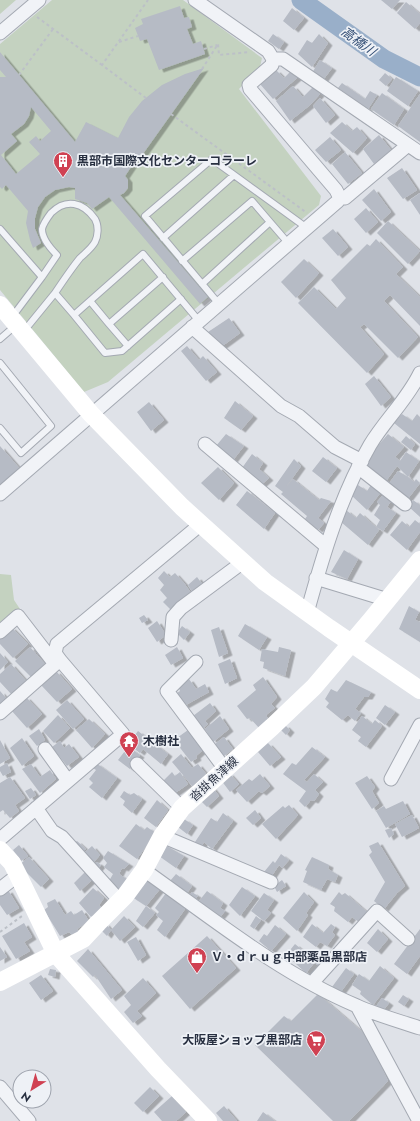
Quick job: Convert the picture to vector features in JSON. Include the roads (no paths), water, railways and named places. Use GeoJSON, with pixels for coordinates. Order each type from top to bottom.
{"type":"FeatureCollection","features":[{"type":"Feature","properties":{"kind":"street"},"geometry":{"type":"LineString","coordinates":[[0,33],[39,0]]}},
{"type":"Feature","properties":{"kind":"street"},"geometry":{"type":"LineString","coordinates":[[195,0],[270,55],[283,59],[420,153]]}},
{"type":"Feature","properties":{"kind":"street"},"geometry":{"type":"LineString","coordinates":[[0,494],[338,201],[339,196],[336,190],[250,89],[249,85],[272,65],[270,55]]}},
{"type":"Feature","properties":{"kind":"street"},"geometry":{"type":"LineString","coordinates":[[339,196],[345,198],[408,145]]}},
{"type":"Feature","properties":{"kind":"street"},"geometry":{"type":"LineString","coordinates":[[12,320],[91,414],[182,507],[265,582],[307,613],[420,690]]}},
{"type":"Feature","properties":{"kind":"street"},"geometry":{"type":"LineString","coordinates":[[196,324],[281,406],[299,416],[335,447],[360,464],[404,504]]}},
{"type":"Feature","properties":{"kind":"street"},"geometry":{"type":"LineString","coordinates":[[307,613],[326,546],[360,464],[371,444],[418,384]]}},
{"type":"Feature","properties":{"kind":"street"},"geometry":{"type":"LineString","coordinates":[[204,444],[326,546]]}},
{"type":"Feature","properties":{"kind":"street"},"geometry":{"type":"LineString","coordinates":[[58,662],[55,653],[57,644],[201,524]]}},
{"type":"Feature","properties":{"kind":"street","name":"沓掛魚津線"},"geometry":{"type":"LineString","coordinates":[[0,982],[83,939],[120,901],[144,870],[162,836],[182,808],[314,687],[420,560]]}},
{"type":"Feature","properties":{"kind":"street"},"geometry":{"type":"LineString","coordinates":[[171,640],[173,617],[181,608],[243,562]]}},
{"type":"Feature","properties":{"kind":"street"},"geometry":{"type":"LineString","coordinates":[[316,578],[388,600]]}},
{"type":"Feature","properties":{"kind":"street"},"geometry":{"type":"LineString","coordinates":[[0,632],[18,616],[123,734],[0,839]]}},
{"type":"Feature","properties":{"kind":"street"},"geometry":{"type":"LineString","coordinates":[[0,713],[58,662]]}},
{"type":"Feature","properties":{"kind":"street"},"geometry":{"type":"LineString","coordinates":[[196,662],[167,691],[225,769]]}},
{"type":"Feature","properties":{"kind":"street"},"geometry":{"type":"LineString","coordinates":[[391,779],[420,725]]}},
{"type":"Feature","properties":{"kind":"street"},"geometry":{"type":"LineString","coordinates":[[45,749],[68,781]]}},
{"type":"Feature","properties":{"kind":"street"},"geometry":{"type":"LineString","coordinates":[[137,764],[182,808]]}},
{"type":"Feature","properties":{"kind":"street"},"geometry":{"type":"LineString","coordinates":[[36,808],[52,830],[62,837],[120,901]]}},
{"type":"Feature","properties":{"kind":"street"},"geometry":{"type":"LineString","coordinates":[[162,836],[271,882]]}},
{"type":"Feature","properties":{"kind":"street"},"geometry":{"type":"LineString","coordinates":[[0,850],[12,864],[18,875],[56,954],[158,1069],[208,1121]]}},
{"type":"Feature","properties":{"kind":"street"},"geometry":{"type":"LineString","coordinates":[[144,870],[237,937],[288,970],[357,1006],[420,1028]]}},
{"type":"Feature","properties":{"kind":"street"},"geometry":{"type":"LineString","coordinates":[[0,889],[18,875]]}},
{"type":"Feature","properties":{"kind":"street"},"geometry":{"type":"LineString","coordinates":[[312,983],[377,911],[408,939]]}},
{"type":"Feature","properties":{"kind":"street"},"geometry":{"type":"LineString","coordinates":[[357,1006],[419,1121]]}},
{"type":"Feature","properties":{"kind":"street"},"geometry":{"type":"LineString","coordinates":[[0,1087],[29,1121]]}},
{"type":"Feature","properties":{"kind":"lane"},"geometry":{"type":"LineString","coordinates":[[219,304],[145,216],[212,159],[260,194],[312,224]]}},
{"type":"Feature","properties":{"kind":"lane"},"geometry":{"type":"LineString","coordinates":[[164,238],[234,175]]}},
{"type":"Feature","properties":{"kind":"lane"},"geometry":{"type":"LineString","coordinates":[[182,261],[260,194]]}},
{"type":"Feature","properties":{"kind":"lane"},"geometry":{"type":"LineString","coordinates":[[252,201],[289,244]]}},
{"type":"Feature","properties":{"kind":"lane"},"geometry":{"type":"LineString","coordinates":[[0,339],[12,320],[57,255],[48,244],[42,228],[47,217],[54,210],[63,205],[72,204],[80,206],[90,212],[96,222],[98,230],[95,242],[55,293],[12,320]]}},
{"type":"Feature","properties":{"kind":"lane"},"geometry":{"type":"LineString","coordinates":[[202,284],[270,222]]}},
{"type":"Feature","properties":{"kind":"lane"},"geometry":{"type":"LineString","coordinates":[[0,229],[42,277]]}},
{"type":"Feature","properties":{"kind":"lane"},"geometry":{"type":"LineString","coordinates":[[74,315],[143,254],[181,299],[196,324]]}},
{"type":"Feature","properties":{"kind":"lane"},"geometry":{"type":"LineString","coordinates":[[109,324],[163,278]]}},
{"type":"Feature","properties":{"kind":"lane"},"geometry":{"type":"LineString","coordinates":[[55,293],[105,353],[122,352],[181,299]]}},
{"type":"Feature","properties":{"kind":"lane"},"geometry":{"type":"LineString","coordinates":[[90,301],[128,346]]}},
{"type":"Feature","properties":{"kind":"lane"},"geometry":{"type":"LineString","coordinates":[[0,363],[51,426],[21,454],[0,428]]}},
{"type":"Feature","properties":{"kind":"waterway","name":"高橋川"},"geometry":{"type":"LineString","coordinates":[[301,0],[384,59],[420,77]]}},
{"type":"Feature","properties":{"kind":"place","name":"黒部市国際文化センターコラーレ"},"geometry":{"type":"Point","coordinates":[63,178]}},
{"type":"Feature","properties":{"kind":"place","name":"木樹社"},"geometry":{"type":"Point","coordinates":[129,758]}},
{"type":"Feature","properties":{"kind":"place","name":"Ｖ・ｄｒｕｇ中部薬品黒部店"},"geometry":{"type":"Point","coordinates":[197,974]}},
{"type":"Feature","properties":{"kind":"place","name":"大阪屋ショップ黒部店"},"geometry":{"type":"Point","coordinates":[316,1057]}}]}
